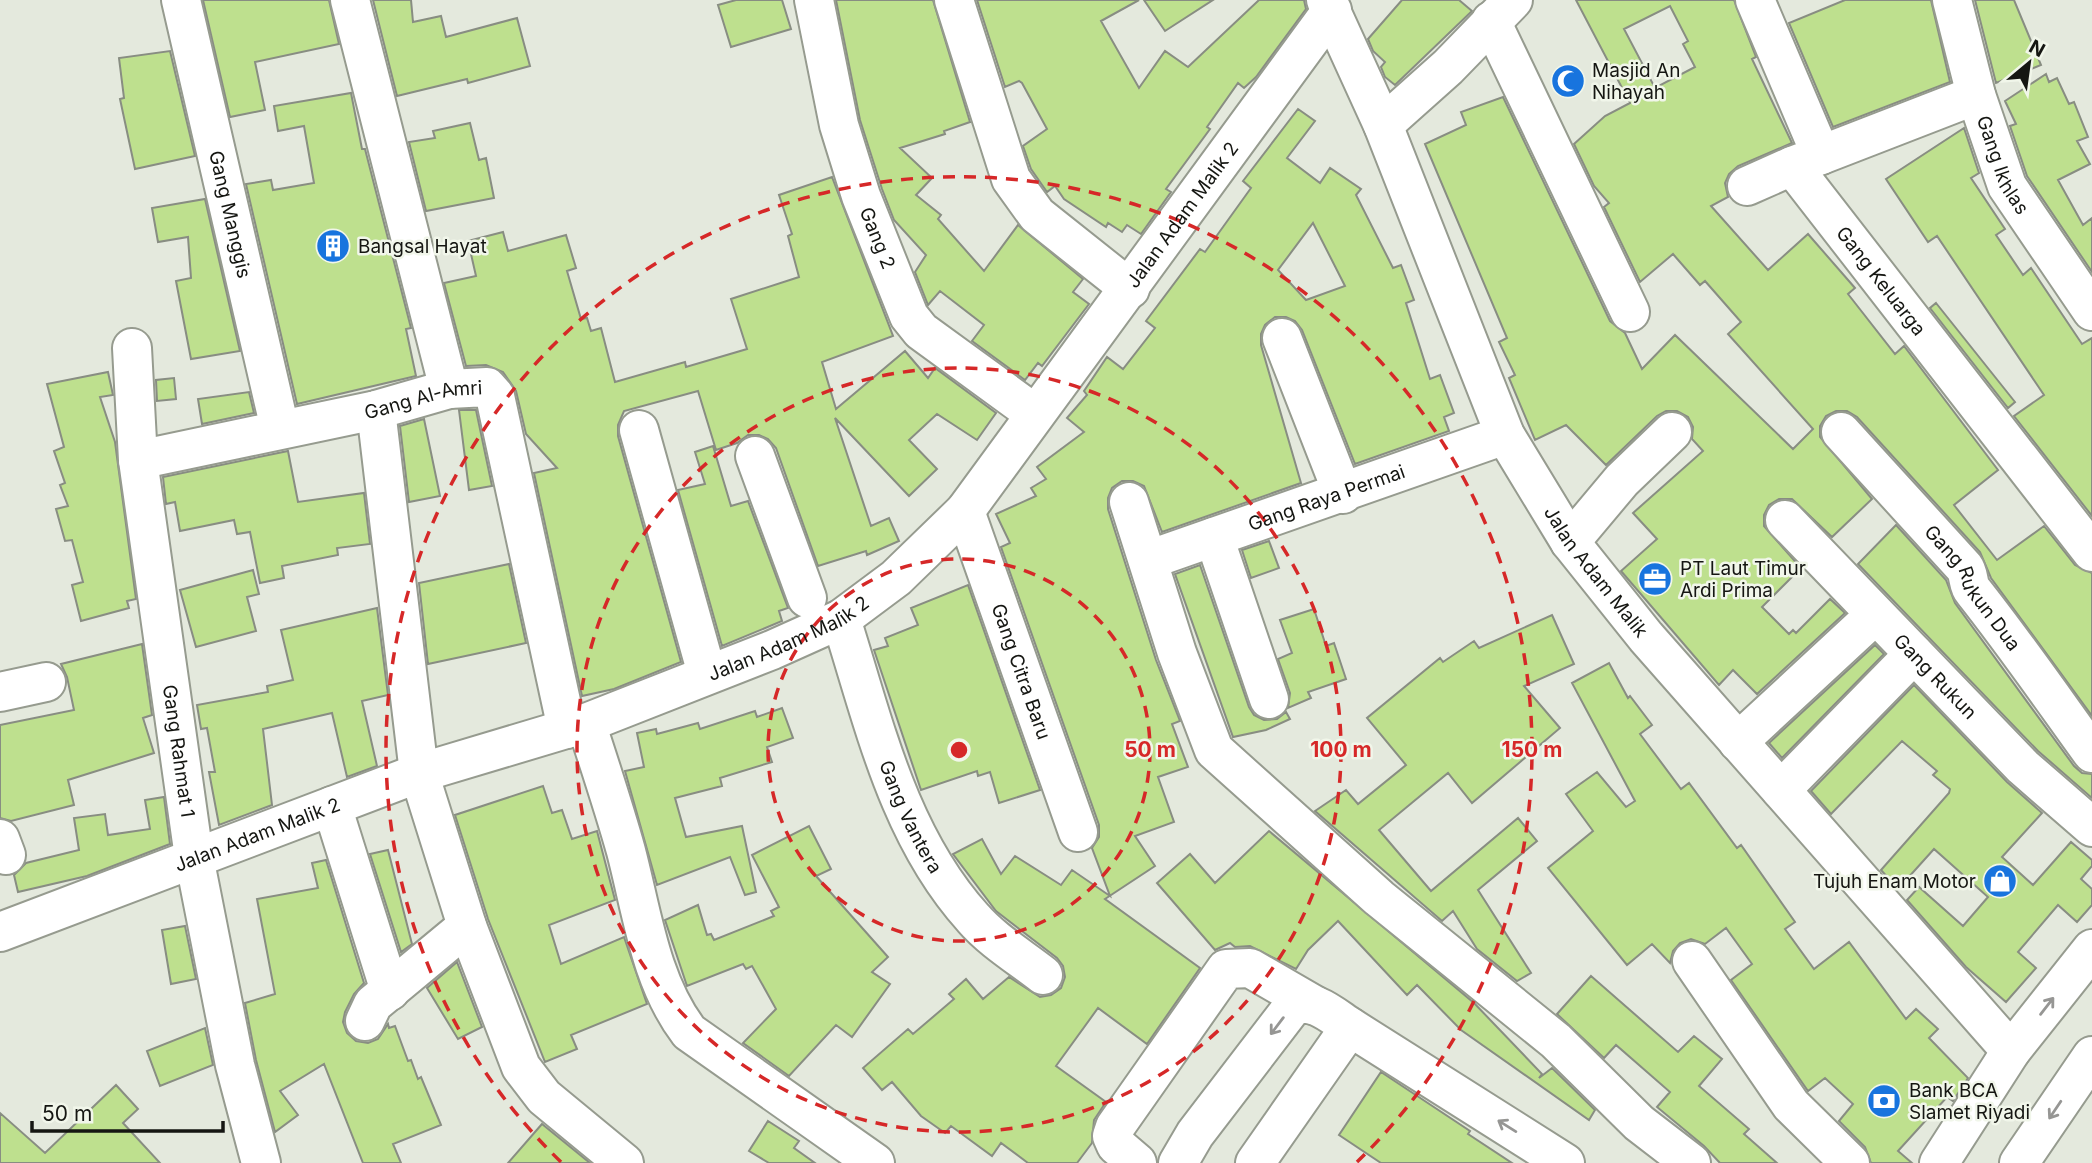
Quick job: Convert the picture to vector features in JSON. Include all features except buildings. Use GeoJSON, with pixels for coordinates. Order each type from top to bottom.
{"type":"FeatureCollection","features":[{"type":"Feature","properties":{"kind":"main road","name":"Gang Manggis"},"geometry":{"type":"LineString","coordinates":[[181,0],[280,429]]}},
{"type":"Feature","properties":{"kind":"main road"},"geometry":{"type":"LineString","coordinates":[[350,0],[449,389]]}},
{"type":"Feature","properties":{"kind":"main road","name":"Gang 2"},"geometry":{"type":"LineString","coordinates":[[814,0],[839,125],[861,196],[909,316],[921,331],[1035,414]]}},
{"type":"Feature","properties":{"kind":"main road"},"geometry":{"type":"LineString","coordinates":[[954,0],[1011,180],[1017,190],[1037,215],[1129,289]]}},
{"type":"Feature","properties":{"kind":"main road","name":"Gang Keluarga"},"geometry":{"type":"LineString","coordinates":[[1755,0],[1807,160],[2092,552]]}},
{"type":"Feature","properties":{"kind":"main road","name":"Gang Ikhlas"},"geometry":{"type":"LineString","coordinates":[[1952,0],[1976,95],[2007,186],[2092,311]]}},
{"type":"Feature","properties":{"kind":"main road","name":"Jalan Adam Malik 2"},"geometry":{"type":"LineString","coordinates":[[0,932],[419,773],[577,726],[707,674],[819,614],[896,578],[965,511],[1129,289],[1329,5]]}},
{"type":"Feature","properties":{"kind":"main road","name":"Jalan Adam Malik"},"geometry":{"type":"LineString","coordinates":[[1329,5],[1383,125],[1505,435],[1570,542],[1646,637],[2011,1051]]}},
{"type":"Feature","properties":{"kind":"main road"},"geometry":{"type":"LineString","coordinates":[[1383,125],[1448,67],[1502,11],[1630,312]]}},
{"type":"Feature","properties":{"kind":"main road"},"geometry":{"type":"LineString","coordinates":[[1747,186],[1976,95]]}},
{"type":"Feature","properties":{"kind":"main road"},"geometry":{"type":"LineString","coordinates":[[1282,338],[1343,494]]}},
{"type":"Feature","properties":{"kind":"main road","name":"Gang Rahmat 1"},"geometry":{"type":"LineString","coordinates":[[132,348],[138,460],[194,857],[236,1065],[261,1163]]}},
{"type":"Feature","properties":{"kind":"main road","name":"Gang Al-Amri"},"geometry":{"type":"LineString","coordinates":[[138,460],[376,410],[449,389],[486,387],[495,397],[577,726]]}},
{"type":"Feature","properties":{"kind":"main road"},"geometry":{"type":"LineString","coordinates":[[376,410],[419,773],[467,926],[521,1067],[544,1097],[624,1163]]}},
{"type":"Feature","properties":{"kind":"main road"},"geometry":{"type":"LineString","coordinates":[[639,430],[707,674]]}},
{"type":"Feature","properties":{"kind":"main road"},"geometry":{"type":"LineString","coordinates":[[1570,542],[1622,480],[1672,432]]}},
{"type":"Feature","properties":{"kind":"main road","name":"Gang Rukun Dua"},"geometry":{"type":"LineString","coordinates":[[1841,432],[1964,567],[1970,577],[1970,588],[1998,619],[2092,753]]}},
{"type":"Feature","properties":{"kind":"main road","name":"Gang Raya Permai"},"geometry":{"type":"LineString","coordinates":[[1148,560],[1343,494],[1505,435]]}},
{"type":"Feature","properties":{"kind":"main road","name":"Gang Vantera"},"geometry":{"type":"LineString","coordinates":[[755,456],[819,614],[926,857],[973,919],[1043,975]]}},
{"type":"Feature","properties":{"kind":"main road"},"geometry":{"type":"LineString","coordinates":[[1129,502],[1206,733],[1222,758],[1379,898],[1484,986],[1556,1041],[1639,1123],[1691,1163]]}},
{"type":"Feature","properties":{"kind":"main road","name":"Gang Citra Baru"},"geometry":{"type":"LineString","coordinates":[[965,511],[1078,832]]}},
{"type":"Feature","properties":{"kind":"main road","name":"Gang Rukun"},"geometry":{"type":"LineString","coordinates":[[1785,520],[2023,766],[2092,827]]}},
{"type":"Feature","properties":{"kind":"main road"},"geometry":{"type":"LineString","coordinates":[[1214,537],[1269,699]]}},
{"type":"Feature","properties":{"kind":"main road"},"geometry":{"type":"LineString","coordinates":[[1738,742],[1875,615]]}},
{"type":"Feature","properties":{"kind":"main road"},"geometry":{"type":"LineString","coordinates":[[1780,790],[1914,654]]}},
{"type":"Feature","properties":{"kind":"main road"},"geometry":{"type":"LineString","coordinates":[[0,692],[46,682]]}},
{"type":"Feature","properties":{"kind":"main road"},"geometry":{"type":"LineString","coordinates":[[577,726],[620,828],[661,982],[673,1011],[689,1032],[875,1163]]}},
{"type":"Feature","properties":{"kind":"main road"},"geometry":{"type":"LineString","coordinates":[[332,806],[390,991]]}},
{"type":"Feature","properties":{"kind":"main road"},"geometry":{"type":"LineString","coordinates":[[365,1021],[373,1004],[467,926]]}},
{"type":"Feature","properties":{"kind":"main road"},"geometry":{"type":"LineString","coordinates":[[1939,1163],[2011,1051],[2092,949]]}},
{"type":"Feature","properties":{"kind":"main road"},"geometry":{"type":"LineString","coordinates":[[1692,961],[1791,1105],[1850,1163]]}},
{"type":"Feature","properties":{"kind":"main road"},"geometry":{"type":"LineString","coordinates":[[1137,1163],[1116,1145],[1112,1136],[1115,1127],[1226,969],[1250,968],[1350,1027],[1565,1163]]}},
{"type":"Feature","properties":{"kind":"main road"},"geometry":{"type":"LineString","coordinates":[[1178,1163],[1195,1134],[1293,1006],[1301,1002],[1314,1005]]}},
{"type":"Feature","properties":{"kind":"main road"},"geometry":{"type":"LineString","coordinates":[[1255,1163],[1350,1027]]}},
{"type":"Feature","properties":{"kind":"main road"},"geometry":{"type":"LineString","coordinates":[[2019,1163],[2092,1056]]}},
{"type":"Feature","properties":{"kind":"place","name":"Masjid An Nihayah"},"geometry":{"type":"Point","coordinates":[1568,81]}},
{"type":"Feature","properties":{"kind":"place","name":"Bangsal Hayat"},"geometry":{"type":"Point","coordinates":[333,246]}},
{"type":"Feature","properties":{"kind":"place","name":"PT Laut Timur Ardi Prima"},"geometry":{"type":"Point","coordinates":[1655,579]}},
{"type":"Feature","properties":{"kind":"place","name":"Tujuh Enam Motor"},"geometry":{"type":"Point","coordinates":[2000,881]}},
{"type":"Feature","properties":{"kind":"place","name":"Bank BCA Slamet Riyadi"},"geometry":{"type":"Point","coordinates":[1884,1101]}}]}
